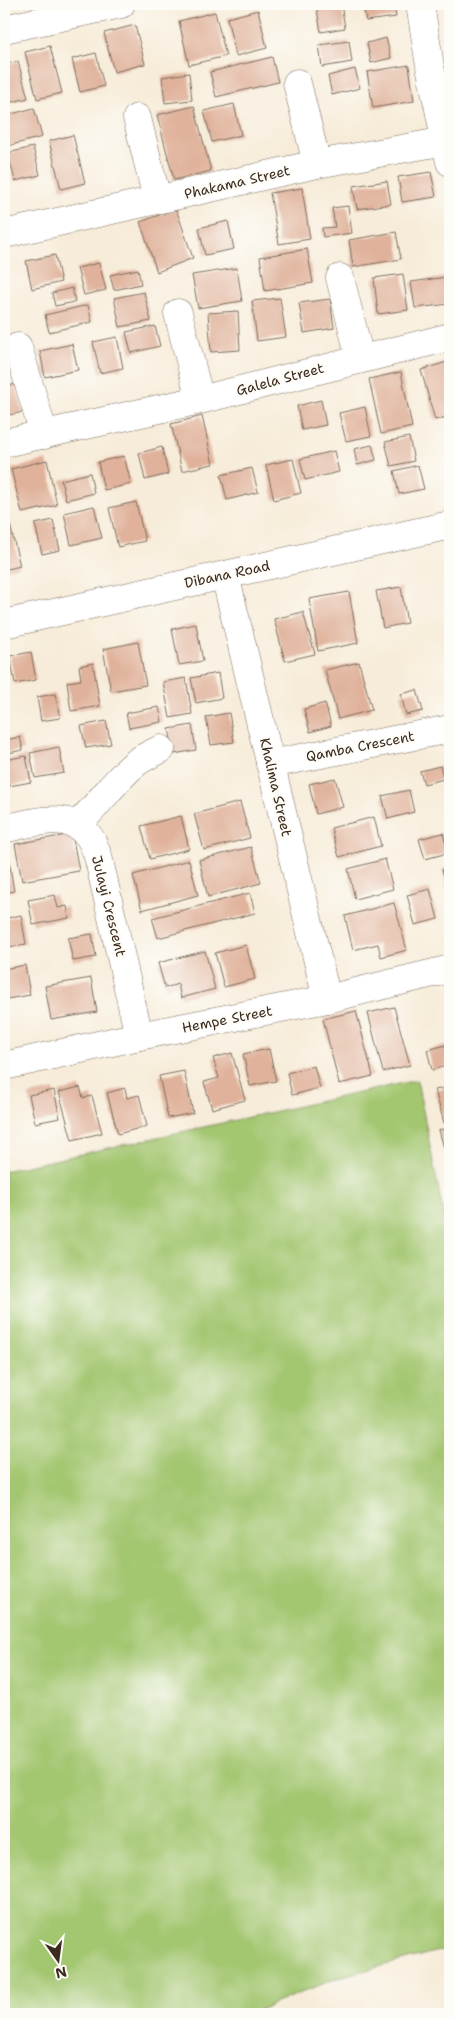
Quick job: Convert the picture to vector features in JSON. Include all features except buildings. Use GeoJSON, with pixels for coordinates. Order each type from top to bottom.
{"type":"FeatureCollection","features":[{"type":"Feature","properties":{"kind":"street"},"geometry":{"type":"LineString","coordinates":[[4,29],[117,4]]}},
{"type":"Feature","properties":{"kind":"street"},"geometry":{"type":"LineString","coordinates":[[420,4],[448,151]]}},
{"type":"Feature","properties":{"kind":"street"},"geometry":{"type":"LineString","coordinates":[[297,83],[316,164]]}},
{"type":"Feature","properties":{"kind":"street"},"geometry":{"type":"LineString","coordinates":[[137,118],[157,200]]}},
{"type":"Feature","properties":{"kind":"street","name":"Phakama Street"},"geometry":{"type":"LineString","coordinates":[[4,234],[316,164],[448,151]]}},
{"type":"Feature","properties":{"kind":"street"},"geometry":{"type":"LineString","coordinates":[[340,278],[360,358]]}},
{"type":"Feature","properties":{"kind":"street"},"geometry":{"type":"LineString","coordinates":[[178,313],[200,400]]}},
{"type":"Feature","properties":{"kind":"street","name":"Galela Street"},"geometry":{"type":"LineString","coordinates":[[4,443],[200,400],[360,358],[450,337]]}},
{"type":"Feature","properties":{"kind":"street"},"geometry":{"type":"LineString","coordinates":[[18,347],[44,434]]}},
{"type":"Feature","properties":{"kind":"street","name":"Dibana Road"},"geometry":{"type":"LineString","coordinates":[[4,624],[450,525]]}},
{"type":"Feature","properties":{"kind":"street","name":"Khalima Street"},"geometry":{"type":"LineString","coordinates":[[225,575],[327,999]]}},
{"type":"Feature","properties":{"kind":"street","name":"Qamba Crescent"},"geometry":{"type":"LineString","coordinates":[[270,764],[450,729]]}},
{"type":"Feature","properties":{"kind":"street"},"geometry":{"type":"LineString","coordinates":[[4,829],[60,820],[77,824],[93,811],[113,785],[137,762],[161,749]]}},
{"type":"Feature","properties":{"kind":"street","name":"Julayi Crescent"},"geometry":{"type":"LineString","coordinates":[[77,824],[88,835],[98,856],[139,1036]]}},
{"type":"Feature","properties":{"kind":"street","name":"Hempe Street"},"geometry":{"type":"LineString","coordinates":[[4,1066],[139,1036],[327,999],[450,969]]}},
{"type":"Feature","properties":{"kind":"green space"},"geometry":{"type":"Polygon","coordinates":[[[417,1080],[450,1247],[450,1948],[340,1977],[249,2014],[4,2014],[4,1171],[417,1080]]]}}]}
